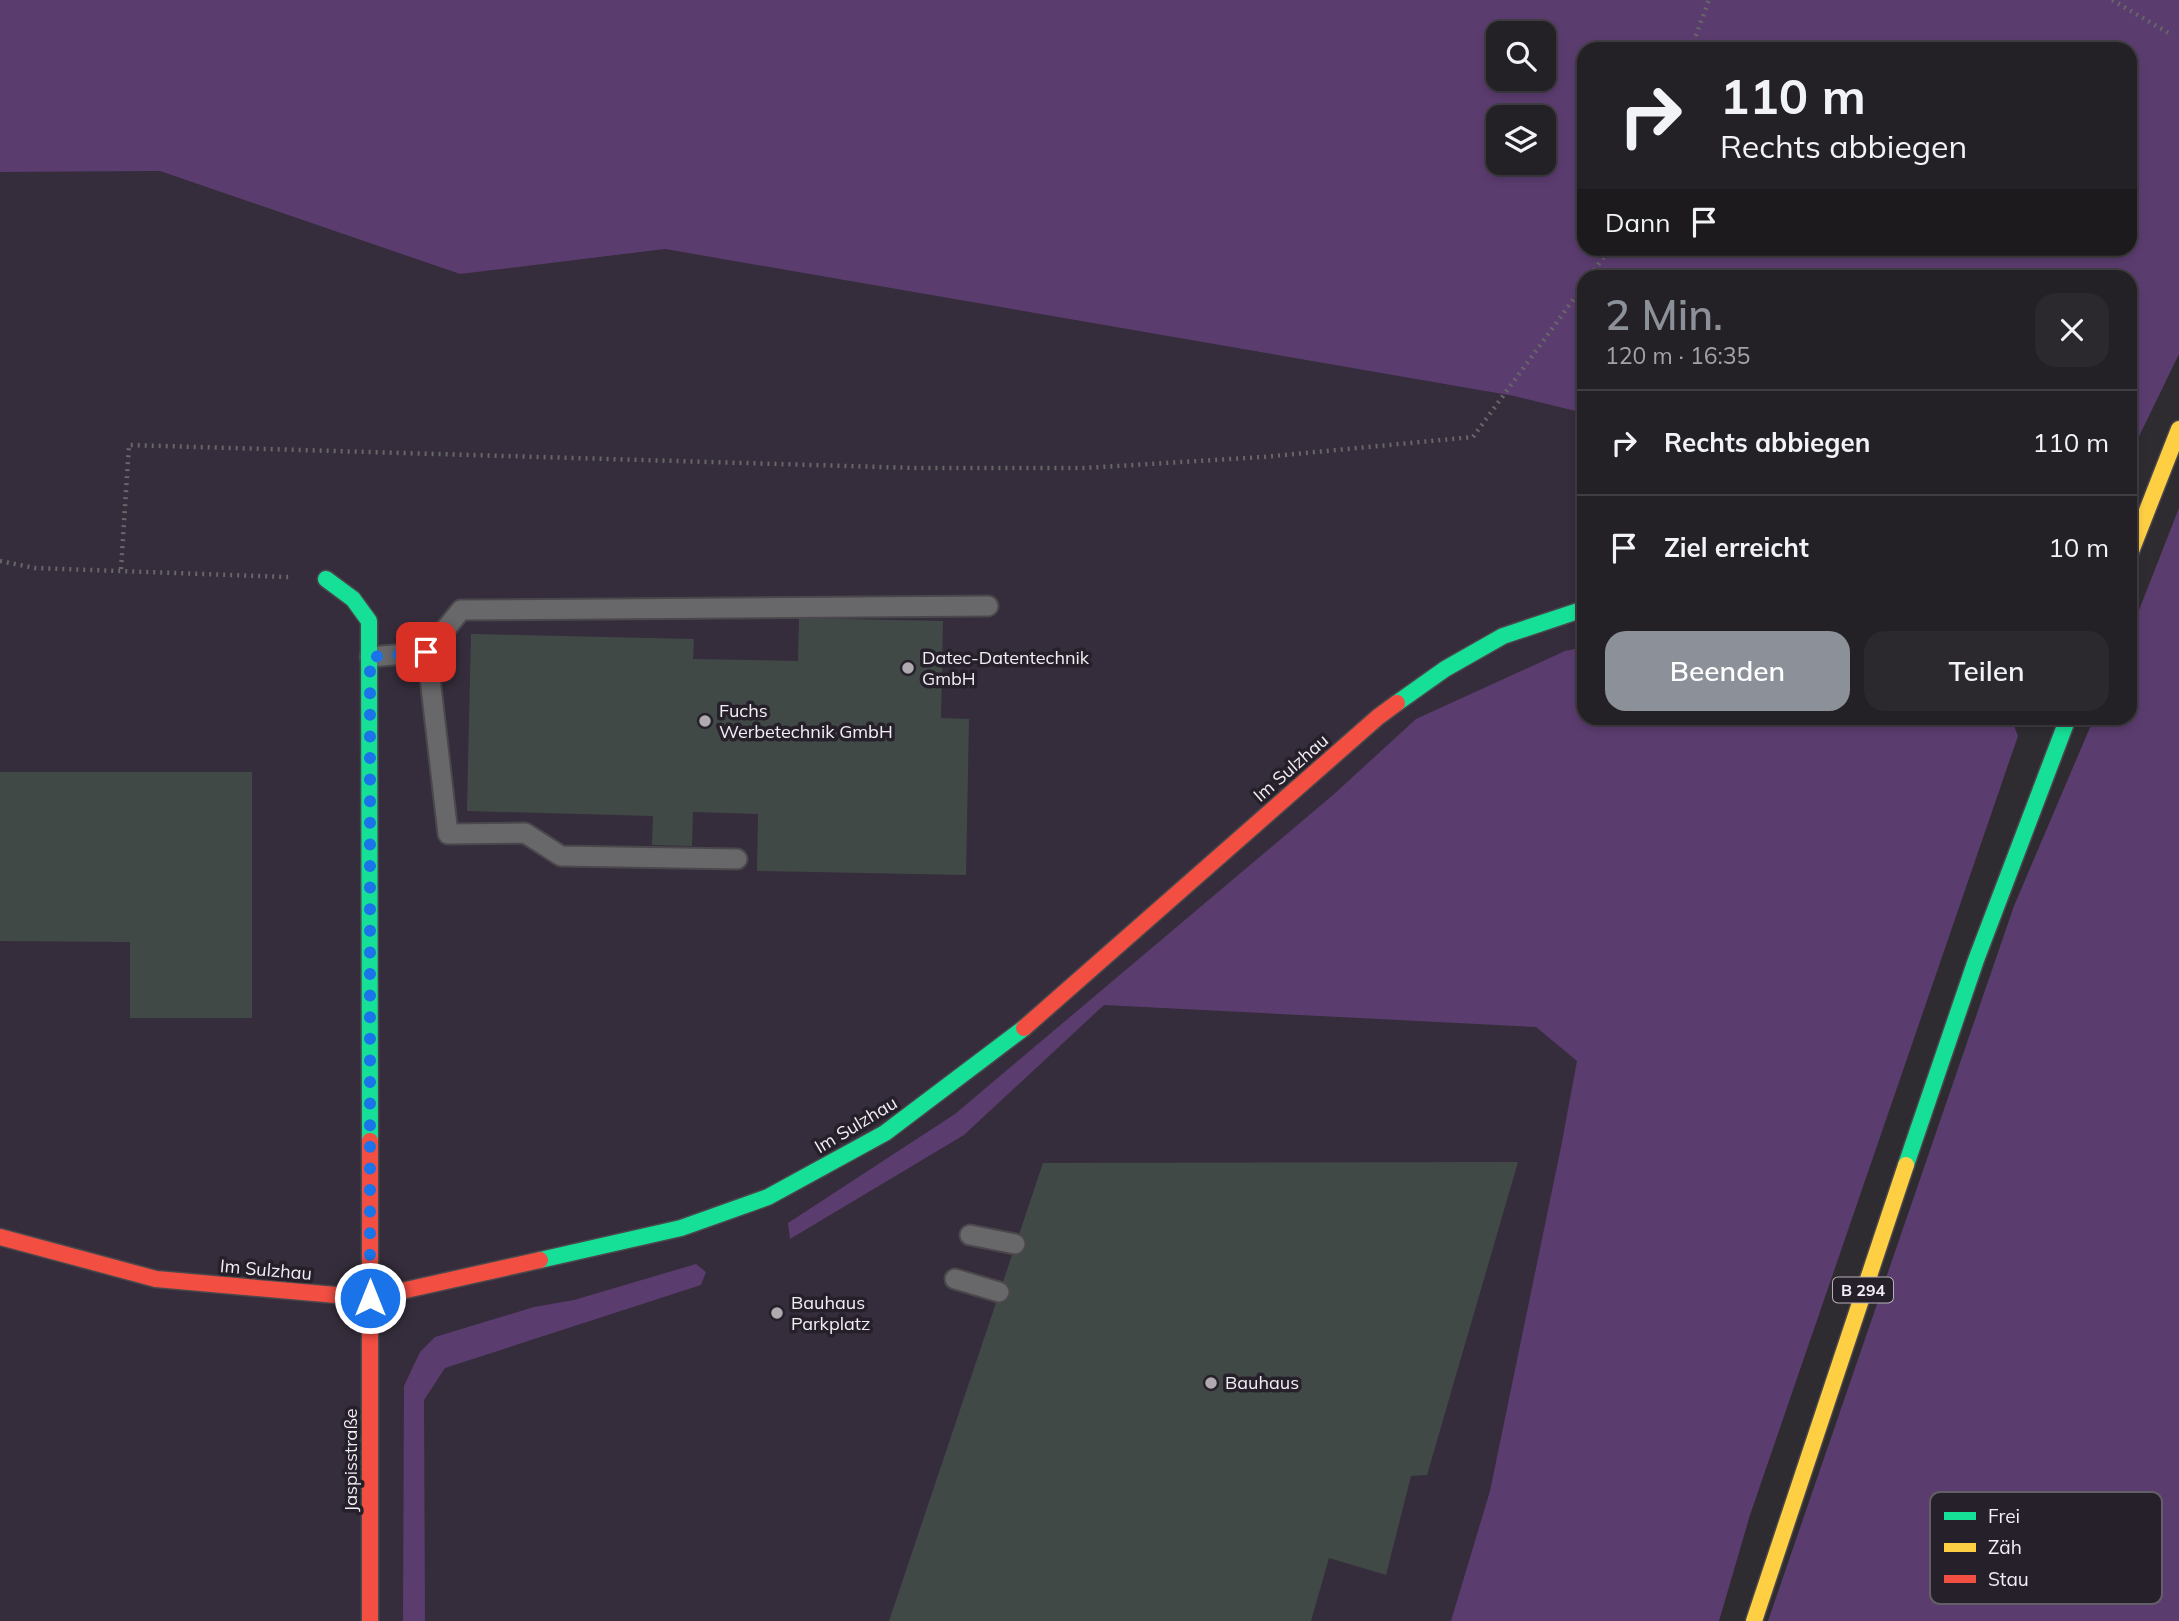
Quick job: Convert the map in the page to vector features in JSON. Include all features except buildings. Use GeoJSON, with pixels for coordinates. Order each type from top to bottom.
{"type":"FeatureCollection","features":[{"type":"Feature","properties":{"kind":"street"},"geometry":{"type":"LineString","coordinates":[[2137,536],[2179,429]]}},
{"type":"Feature","properties":{"kind":"street","name":"Jaspisstraße"},"geometry":{"type":"LineString","coordinates":[[326,579],[353,599],[369,621],[370,1621]]}},
{"type":"Feature","properties":{"kind":"street","name":"Im Sulzhau"},"geometry":{"type":"LineString","coordinates":[[0,1237],[156,1279],[370,1298],[681,1228],[768,1197],[885,1133],[1003,1046],[1378,717],[1445,669],[1503,636],[1577,610]]}},
{"type":"Feature","properties":{"kind":"street","name":"B 294"},"geometry":{"type":"LineString","coordinates":[[1755,1621],[1815,1432],[1976,960],[2065,725]]}},
{"type":"Feature","properties":{"kind":"lane"},"geometry":{"type":"LineString","coordinates":[[370,657],[426,652],[461,610],[988,606]]}},
{"type":"Feature","properties":{"kind":"lane"},"geometry":{"type":"LineString","coordinates":[[426,652],[448,834],[525,833],[561,856],[737,859]]}},
{"type":"Feature","properties":{"kind":"lane"},"geometry":{"type":"LineString","coordinates":[[970,1235],[1015,1244]]}},
{"type":"Feature","properties":{"kind":"lane"},"geometry":{"type":"LineString","coordinates":[[955,1279],[999,1292]]}},
{"type":"Feature","properties":{"kind":"path"},"geometry":{"type":"LineString","coordinates":[[1694,42],[1709,0]]}},
{"type":"Feature","properties":{"kind":"path"},"geometry":{"type":"LineString","coordinates":[[2112,0],[2172,35]]}},
{"type":"Feature","properties":{"kind":"path"},"geometry":{"type":"LineString","coordinates":[[121,569],[129,445],[916,468],[1085,468],[1263,457],[1473,438],[1577,295]]}},
{"type":"Feature","properties":{"kind":"path"},"geometry":{"type":"LineString","coordinates":[[0,561],[35,568],[121,569],[326,579]]}},
{"type":"Feature","properties":{"kind":"shaded area"},"geometry":{"type":"Polygon","coordinates":[[[0,0],[2179,0],[2179,354],[2137,441],[2137,270],[1577,270],[1577,411],[1514,396],[665,249],[460,274],[160,171],[0,172],[0,0]]]}},
{"type":"Feature","properties":{"kind":"shaded area"},"geometry":{"type":"Polygon","coordinates":[[[160,171],[460,274],[665,249],[1514,396],[1577,411],[1577,725],[1585,725],[1664,1621],[0,1621],[0,172],[160,171]]]}},
{"type":"Feature","properties":{"kind":"shaded area"},"geometry":{"type":"Polygon","coordinates":[[[2179,508],[2179,1621],[1768,1621],[2014,906],[2091,725],[2137,725],[2137,615],[2179,508]]]}},
{"type":"Feature","properties":{"kind":"shaded area"},"geometry":{"type":"Polygon","coordinates":[[[1577,648],[1577,725],[2014,725],[2018,736],[1750,1515],[1719,1621],[1451,1621],[1490,1491],[1577,1061],[1536,1027],[1104,1005],[964,1135],[790,1239],[788,1223],[955,1114],[1333,795],[1416,719],[1565,651],[1577,648]]]}},
{"type":"Feature","properties":{"kind":"shaded area"},"geometry":{"type":"Polygon","coordinates":[[[696,1264],[706,1272],[701,1285],[445,1368],[424,1400],[425,1621],[403,1621],[404,1386],[420,1352],[435,1337],[534,1307],[574,1300],[696,1264]]]}},
{"type":"Feature","properties":{"kind":"traffic: fast"},"geometry":{"type":"LineString","coordinates":[[326,579],[353,599],[369,621],[370,1141]]}},
{"type":"Feature","properties":{"kind":"traffic: fast"},"geometry":{"type":"LineString","coordinates":[[1397,703],[1445,669],[1503,636],[1577,611]]}},
{"type":"Feature","properties":{"kind":"traffic: fast"},"geometry":{"type":"LineString","coordinates":[[1906,1165],[1976,960],[2065,725]]}},
{"type":"Feature","properties":{"kind":"traffic: fast"},"geometry":{"type":"LineString","coordinates":[[540,1260],[681,1228],[768,1197],[885,1133],[1024,1028]]}},
{"type":"Feature","properties":{"kind":"traffic: slow"},"geometry":{"type":"LineString","coordinates":[[2137,536],[2179,429]]}},
{"type":"Feature","properties":{"kind":"traffic: slow"},"geometry":{"type":"LineString","coordinates":[[1754,1621],[1906,1165]]}},
{"type":"Feature","properties":{"kind":"traffic: jam"},"geometry":{"type":"LineString","coordinates":[[1024,1028],[1397,703]]}},
{"type":"Feature","properties":{"kind":"traffic: jam"},"geometry":{"type":"LineString","coordinates":[[370,1141],[370,1621]]}},
{"type":"Feature","properties":{"kind":"traffic: jam"},"geometry":{"type":"LineString","coordinates":[[0,1237],[156,1279],[370,1298],[540,1260]]}},
{"type":"Feature","properties":{"kind":"place","name":"Datec-Datentechnik GmbH"},"geometry":{"type":"Point","coordinates":[908,668]}},
{"type":"Feature","properties":{"kind":"place","name":"Fuchs Werbetechnik GmbH"},"geometry":{"type":"Point","coordinates":[705,721]}},
{"type":"Feature","properties":{"kind":"place","name":"Bauhaus Parkplatz"},"geometry":{"type":"Point","coordinates":[777,1313]}},
{"type":"Feature","properties":{"kind":"place","name":"Bauhaus"},"geometry":{"type":"Point","coordinates":[1211,1383]}},
{"type":"Feature","properties":{"kind":"route"},"geometry":{"type":"LineString","coordinates":[[370,1298],[370,657],[426,652]]}}]}
